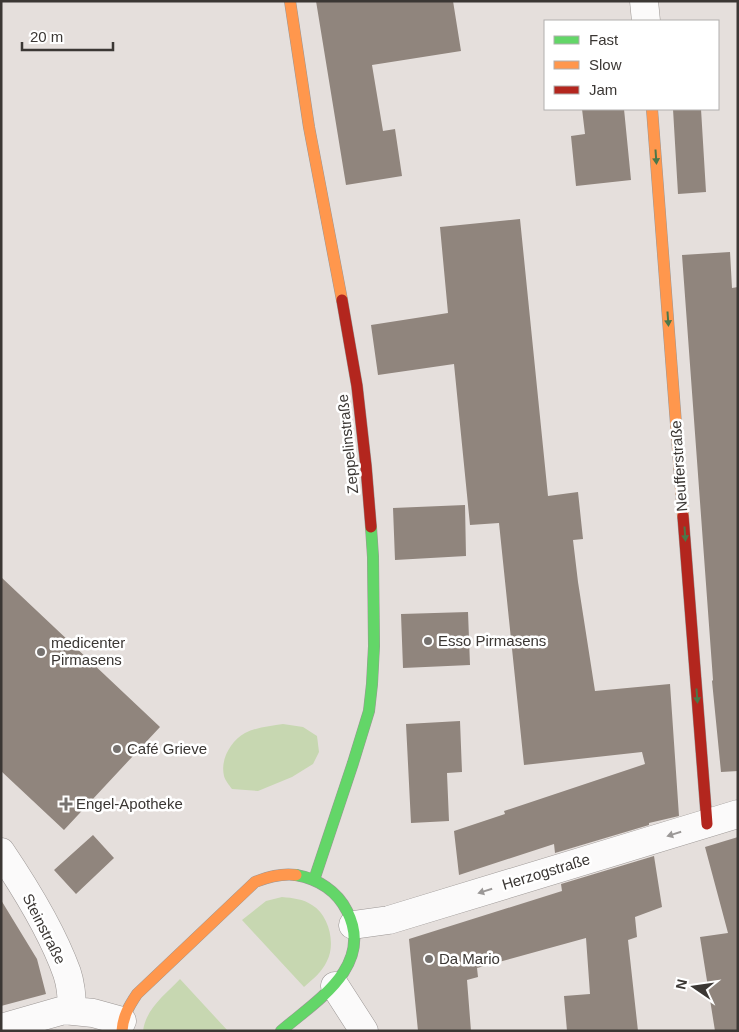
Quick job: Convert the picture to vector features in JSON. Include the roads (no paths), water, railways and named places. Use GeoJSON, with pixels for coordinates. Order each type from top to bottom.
{"type":"FeatureCollection","features":[{"type":"Feature","properties":{"kind":"street","name":"Zeppelinstraße"},"geometry":{"type":"LineString","coordinates":[[290,1],[309,127],[357,386],[366,466],[373,557],[374,646],[369,711],[314,880]]}},
{"type":"Feature","properties":{"kind":"street"},"geometry":{"type":"LineString","coordinates":[[644,1],[646,20]]}},
{"type":"Feature","properties":{"kind":"street","name":"Neufferstraße"},"geometry":{"type":"LineString","coordinates":[[652,110],[707,824]]}},
{"type":"Feature","properties":{"kind":"street","name":"Herzogstraße"},"geometry":{"type":"LineString","coordinates":[[353,925],[389,920],[738,814]]}},
{"type":"Feature","properties":{"kind":"street","name":"Steinstraße"},"geometry":{"type":"LineString","coordinates":[[1,852],[47,928],[67,973],[72,996],[72,1011]]}},
{"type":"Feature","properties":{"kind":"street"},"geometry":{"type":"LineString","coordinates":[[1,1028],[64,1010],[93,1012],[122,1026],[130,1003],[137,994],[255,882],[273,875],[292,874],[314,880],[333,891],[344,904],[353,925],[354,945],[351,960],[335,986],[281,1031]]}},
{"type":"Feature","properties":{"kind":"street"},"geometry":{"type":"LineString","coordinates":[[335,986],[364,1031]]}},
{"type":"Feature","properties":{"kind":"place","name":"Esso Pirmasens"},"geometry":{"type":"Point","coordinates":[428,641]}},
{"type":"Feature","properties":{"kind":"place","name":"medicenter Pirmasens"},"geometry":{"type":"Point","coordinates":[41,652]}},
{"type":"Feature","properties":{"kind":"place","name":"Café Grieve"},"geometry":{"type":"Point","coordinates":[117,749]}},
{"type":"Feature","properties":{"kind":"place","name":"Engel-Apotheke"},"geometry":{"type":"Point","coordinates":[66,804]}},
{"type":"Feature","properties":{"kind":"place","name":"Da Mario"},"geometry":{"type":"Point","coordinates":[429,959]}}]}
